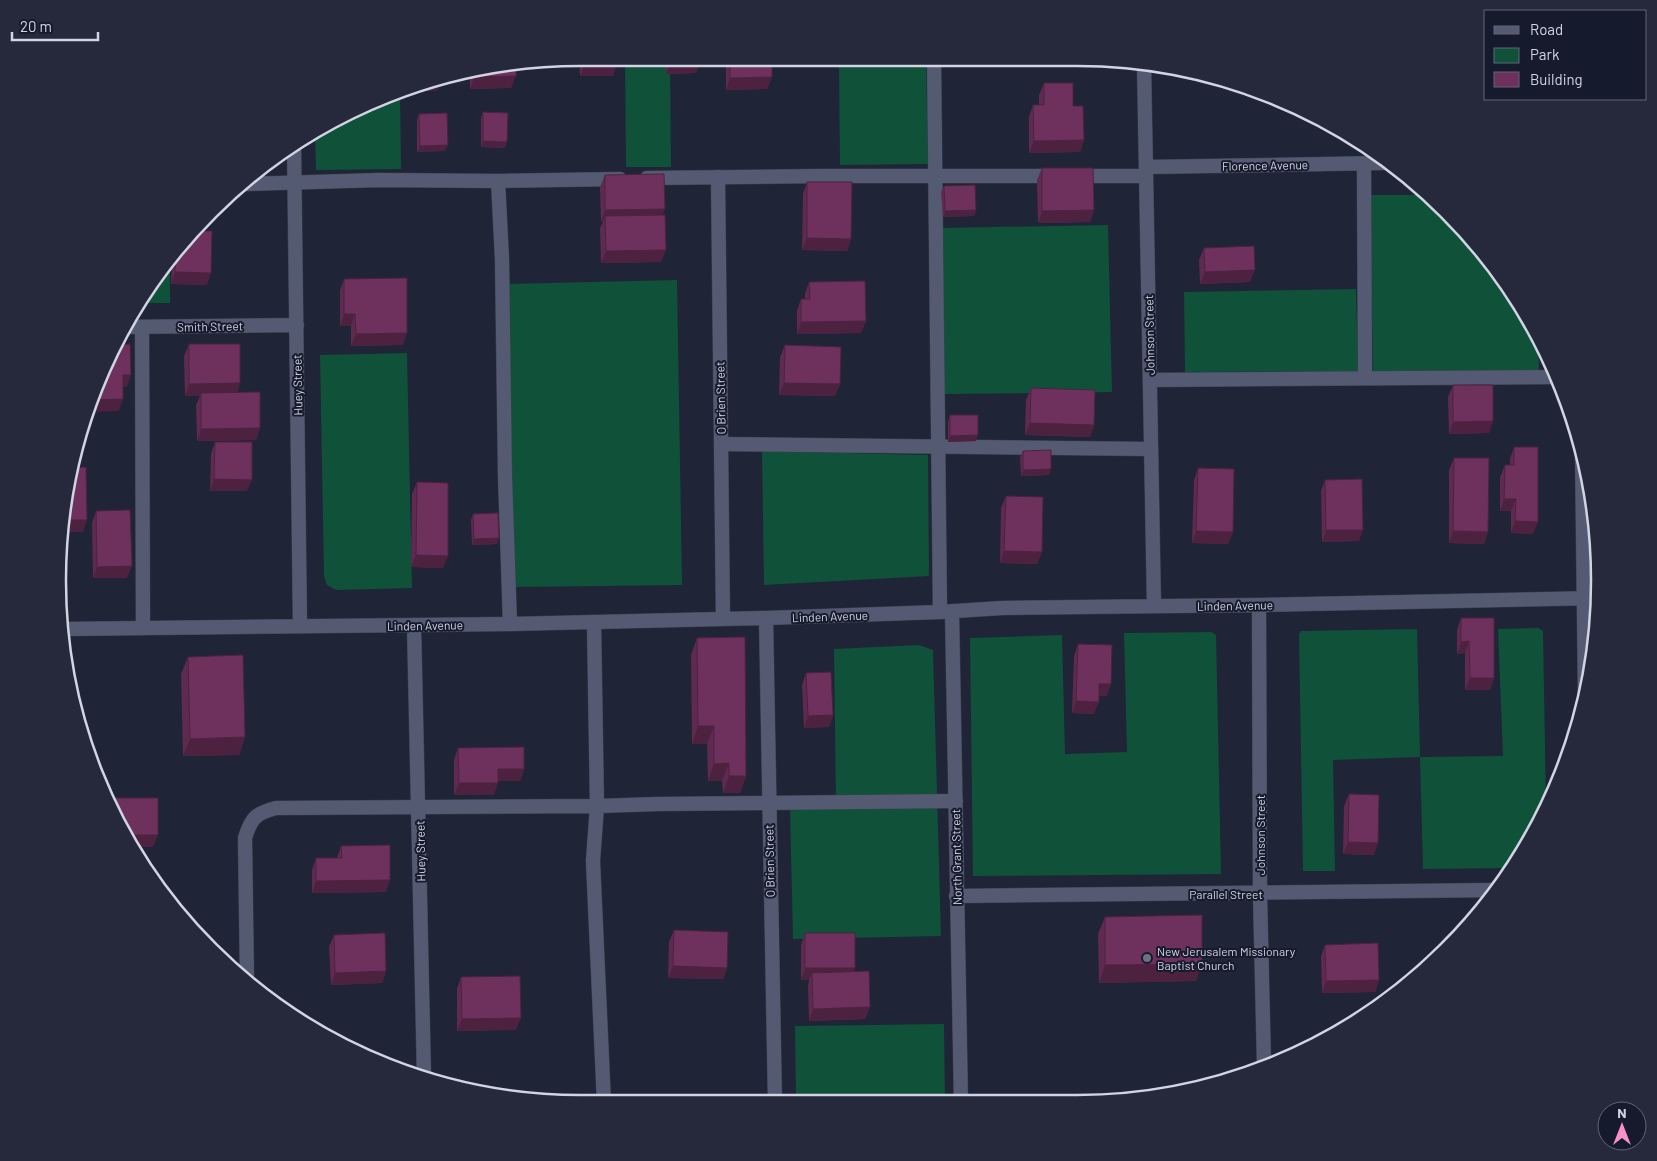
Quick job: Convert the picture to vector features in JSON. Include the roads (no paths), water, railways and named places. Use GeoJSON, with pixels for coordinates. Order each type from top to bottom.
{"type":"FeatureCollection","features":[{"type":"Feature","properties":{"kind":"street","name":"North Grant Street"},"geometry":{"type":"LineString","coordinates":[[934,66],[938,448],[956,801],[956,896],[961,1095]]}},
{"type":"Feature","properties":{"kind":"street","name":"Johnson Street"},"geometry":{"type":"LineString","coordinates":[[1144,71],[1154,606]]}},
{"type":"Feature","properties":{"kind":"street","name":"Huey Street"},"geometry":{"type":"LineString","coordinates":[[294,154],[300,626]]}},
{"type":"Feature","properties":{"kind":"street","name":"Florence Avenue"},"geometry":{"type":"LineString","coordinates":[[253,184],[380,180],[498,181],[935,176],[1146,172],[1377,163]]}},
{"type":"Feature","properties":{"kind":"street"},"geometry":{"type":"LineString","coordinates":[[1364,164],[1365,378]]}},
{"type":"Feature","properties":{"kind":"street","name":"O Brien Street"},"geometry":{"type":"LineString","coordinates":[[718,177],[723,619]]}},
{"type":"Feature","properties":{"kind":"street"},"geometry":{"type":"LineString","coordinates":[[498,181],[502,259],[505,476],[510,624]]}},
{"type":"Feature","properties":{"kind":"street","name":"Smith Street"},"geometry":{"type":"LineString","coordinates":[[133,327],[297,325]]}},
{"type":"Feature","properties":{"kind":"street"},"geometry":{"type":"LineString","coordinates":[[142,327],[143,628]]}},
{"type":"Feature","properties":{"kind":"street"},"geometry":{"type":"LineString","coordinates":[[1150,380],[1549,377]]}},
{"type":"Feature","properties":{"kind":"street"},"geometry":{"type":"LineString","coordinates":[[721,444],[1151,449]]}},
{"type":"Feature","properties":{"kind":"street"},"geometry":{"type":"LineString","coordinates":[[1586,510],[1591,592]]}},
{"type":"Feature","properties":{"kind":"street","name":"Linden Avenue"},"geometry":{"type":"LineString","coordinates":[[69,629],[510,624],[766,618],[946,612],[1002,608],[1590,598]]}},
{"type":"Feature","properties":{"kind":"street","name":"Johnson Street"},"geometry":{"type":"LineString","coordinates":[[1259,605],[1260,894],[1264,1059]]}},
{"type":"Feature","properties":{"kind":"street","name":"O Brien Street"},"geometry":{"type":"LineString","coordinates":[[766,618],[775,1095]]}},
{"type":"Feature","properties":{"kind":"street"},"geometry":{"type":"LineString","coordinates":[[594,622],[596,806],[593,861],[604,1095]]}},
{"type":"Feature","properties":{"kind":"street","name":"Huey Street"},"geometry":{"type":"LineString","coordinates":[[414,625],[424,1070]]}},
{"type":"Feature","properties":{"kind":"street"},"geometry":{"type":"LineString","coordinates":[[247,972],[246,838],[250,823],[262,812],[276,808],[956,801]]}},
{"type":"Feature","properties":{"kind":"street","name":"Parallel Street"},"geometry":{"type":"LineString","coordinates":[[956,896],[1487,890]]}},
{"type":"Feature","properties":{"kind":"place","name":"New Jerusalem Missionary Baptist Church"},"geometry":{"type":"Point","coordinates":[1147,958]}}]}
